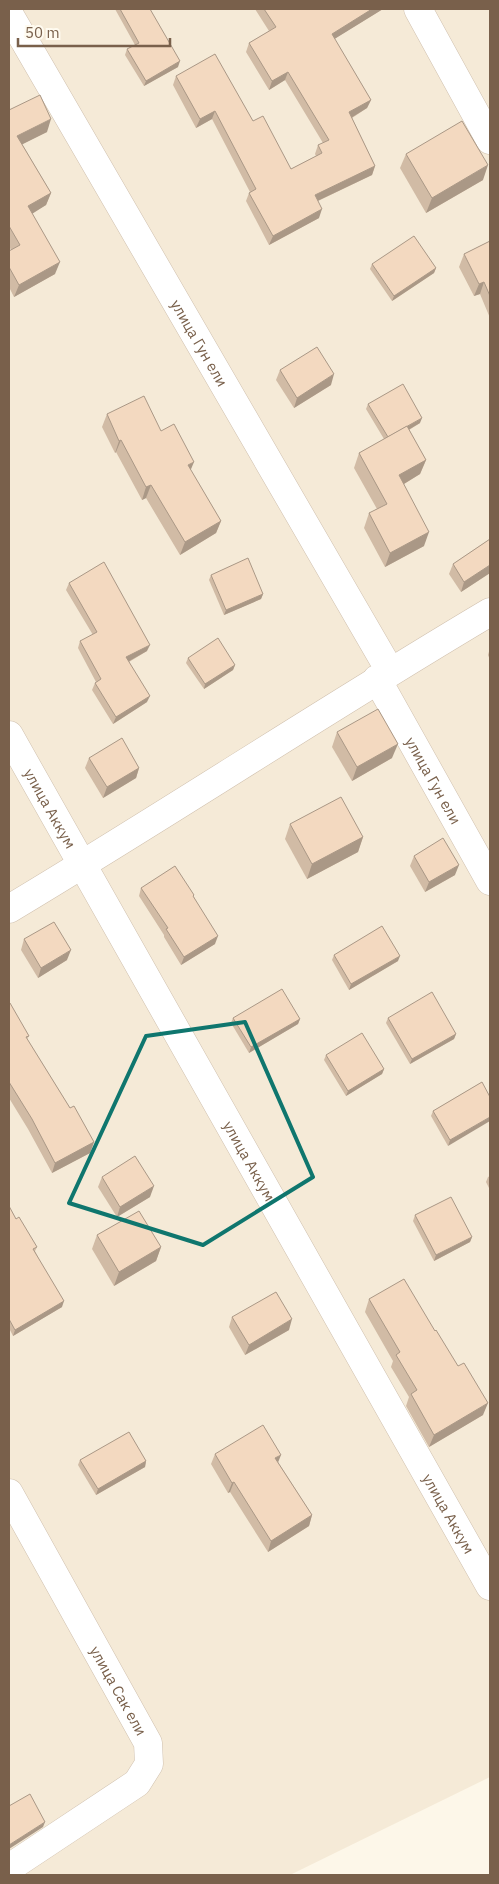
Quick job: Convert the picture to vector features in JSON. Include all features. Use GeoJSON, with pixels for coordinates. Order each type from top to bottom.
{"type":"FeatureCollection","features":[{"type":"Feature","properties":{"kind":"street"},"geometry":{"type":"LineString","coordinates":[[418,9],[490,140]]}},
{"type":"Feature","properties":{"kind":"street","name":"улица Гун ели"},"geometry":{"type":"LineString","coordinates":[[9,14],[384,675],[490,881]]}},
{"type":"Feature","properties":{"kind":"street"},"geometry":{"type":"LineString","coordinates":[[9,909],[384,675],[490,612]]}},
{"type":"Feature","properties":{"kind":"street","name":"улица Аккум"},"geometry":{"type":"LineString","coordinates":[[9,735],[490,1586]]}},
{"type":"Feature","properties":{"kind":"street","name":"улица Сак ели"},"geometry":{"type":"LineString","coordinates":[[9,1493],[148,1743],[149,1764],[137,1783],[9,1868]]}},
{"type":"Feature","properties":{"kind":"highlighted area"},"geometry":{"type":"Polygon","coordinates":[[[245,1022],[313,1177],[203,1245],[69,1203],[146,1036],[245,1022]]]}},
{"type":"Feature","properties":{"kind":"shaded area"},"geometry":{"type":"Polygon","coordinates":[[[9,9],[490,9],[490,1777],[290,1875],[9,1875],[9,9]]]}},
{"type":"Feature","properties":{"kind":"building"},"geometry":{"type":"Polygon","coordinates":[[[120,9],[150,9],[180,61],[146,81],[127,49],[139,43],[120,9]]]}},
{"type":"Feature","properties":{"kind":"building"},"geometry":{"type":"Polygon","coordinates":[[[264,9],[372,9],[332,34],[371,100],[349,112],[375,166],[315,195],[322,209],[273,236],[249,193],[256,189],[215,111],[200,119],[176,76],[215,54],[253,121],[263,116],[291,169],[322,153],[318,145],[329,140],[288,72],[272,81],[249,43],[276,27],[264,9]]]}},
{"type":"Feature","properties":{"kind":"building"},"geometry":{"type":"Polygon","coordinates":[[[40,95],[51,119],[17,136],[51,193],[28,206],[60,262],[19,285],[9,267],[9,251],[20,245],[9,226],[9,110],[40,95]]]}},
{"type":"Feature","properties":{"kind":"building"},"geometry":{"type":"Polygon","coordinates":[[[462,121],[488,165],[432,198],[406,154],[462,121]]]}},
{"type":"Feature","properties":{"kind":"building"},"geometry":{"type":"Polygon","coordinates":[[[414,236],[436,268],[394,296],[372,264],[414,236]]]}},
{"type":"Feature","properties":{"kind":"building"},"geometry":{"type":"Polygon","coordinates":[[[490,241],[490,296],[484,282],[479,284],[464,254],[490,241]]]}},
{"type":"Feature","properties":{"kind":"building"},"geometry":{"type":"Polygon","coordinates":[[[317,347],[334,374],[297,398],[280,370],[317,347]]]}},
{"type":"Feature","properties":{"kind":"building"},"geometry":{"type":"Polygon","coordinates":[[[403,384],[422,418],[388,437],[368,404],[403,384]]]}},
{"type":"Feature","properties":{"kind":"building"},"geometry":{"type":"Polygon","coordinates":[[[144,396],[161,431],[174,424],[194,462],[188,465],[221,521],[185,542],[151,485],[146,487],[121,440],[119,441],[107,414],[144,396]]]}},
{"type":"Feature","properties":{"kind":"building"},"geometry":{"type":"Polygon","coordinates":[[[407,426],[426,460],[399,475],[429,532],[390,553],[369,513],[387,504],[359,453],[407,426]]]}},
{"type":"Feature","properties":{"kind":"building"},"geometry":{"type":"Polygon","coordinates":[[[490,539],[490,565],[464,582],[453,564],[490,539]]]}},
{"type":"Feature","properties":{"kind":"building"},"geometry":{"type":"Polygon","coordinates":[[[248,558],[263,594],[226,610],[211,575],[248,558]]]}},
{"type":"Feature","properties":{"kind":"building"},"geometry":{"type":"Polygon","coordinates":[[[104,562],[150,645],[126,657],[150,696],[116,717],[95,683],[101,679],[80,641],[97,632],[69,583],[104,562]]]}},
{"type":"Feature","properties":{"kind":"building"},"geometry":{"type":"Polygon","coordinates":[[[218,638],[235,665],[205,684],[188,658],[218,638]]]}},
{"type":"Feature","properties":{"kind":"building"},"geometry":{"type":"Polygon","coordinates":[[[378,709],[398,744],[357,767],[337,732],[378,709]]]}},
{"type":"Feature","properties":{"kind":"building"},"geometry":{"type":"Polygon","coordinates":[[[122,738],[139,768],[107,787],[89,758],[122,738]]]}},
{"type":"Feature","properties":{"kind":"building"},"geometry":{"type":"Polygon","coordinates":[[[341,797],[363,837],[312,864],[290,824],[341,797]]]}},
{"type":"Feature","properties":{"kind":"building"},"geometry":{"type":"Polygon","coordinates":[[[443,838],[459,865],[429,882],[414,856],[443,838]]]}},
{"type":"Feature","properties":{"kind":"building"},"geometry":{"type":"Polygon","coordinates":[[[175,866],[218,936],[184,957],[166,929],[168,928],[141,888],[175,866]]]}},
{"type":"Feature","properties":{"kind":"building"},"geometry":{"type":"Polygon","coordinates":[[[54,922],[71,950],[41,968],[24,939],[54,922]]]}},
{"type":"Feature","properties":{"kind":"building"},"geometry":{"type":"Polygon","coordinates":[[[382,926],[400,956],[351,984],[334,955],[382,926]]]}},
{"type":"Feature","properties":{"kind":"building"},"geometry":{"type":"Polygon","coordinates":[[[282,989],[300,1019],[251,1047],[233,1018],[282,989]]]}},
{"type":"Feature","properties":{"kind":"building"},"geometry":{"type":"Polygon","coordinates":[[[432,992],[456,1034],[412,1059],[388,1018],[432,992]]]}},
{"type":"Feature","properties":{"kind":"building"},"geometry":{"type":"Polygon","coordinates":[[[10,1003],[29,1036],[26,1037],[70,1108],[74,1106],[94,1142],[55,1163],[32,1119],[9,1082],[10,1003]]]}},
{"type":"Feature","properties":{"kind":"building"},"geometry":{"type":"Polygon","coordinates":[[[362,1033],[384,1069],[348,1091],[326,1055],[362,1033]]]}},
{"type":"Feature","properties":{"kind":"building"},"geometry":{"type":"Polygon","coordinates":[[[482,1082],[490,1097],[490,1117],[450,1140],[433,1111],[482,1082]]]}},
{"type":"Feature","properties":{"kind":"building"},"geometry":{"type":"Polygon","coordinates":[[[135,1156],[154,1186],[120,1207],[102,1177],[135,1156]]]}},
{"type":"Feature","properties":{"kind":"building"},"geometry":{"type":"Polygon","coordinates":[[[451,1197],[472,1237],[436,1255],[415,1215],[451,1197]]]}},
{"type":"Feature","properties":{"kind":"building"},"geometry":{"type":"Polygon","coordinates":[[[9,1206],[16,1219],[19,1217],[37,1247],[33,1249],[64,1301],[15,1330],[9,1319],[9,1206]]]}},
{"type":"Feature","properties":{"kind":"building"},"geometry":{"type":"Polygon","coordinates":[[[139,1211],[161,1247],[119,1272],[97,1235],[139,1211]]]}},
{"type":"Feature","properties":{"kind":"building"},"geometry":{"type":"Polygon","coordinates":[[[404,1279],[458,1366],[464,1363],[488,1403],[434,1435],[411,1394],[417,1390],[396,1355],[400,1352],[369,1299],[404,1279]]]}},
{"type":"Feature","properties":{"kind":"building"},"geometry":{"type":"Polygon","coordinates":[[[276,1292],[292,1319],[249,1345],[232,1317],[276,1292]]]}},
{"type":"Feature","properties":{"kind":"building"},"geometry":{"type":"Polygon","coordinates":[[[263,1425],[281,1455],[275,1458],[312,1515],[271,1541],[215,1454],[263,1425]]]}},
{"type":"Feature","properties":{"kind":"building"},"geometry":{"type":"Polygon","coordinates":[[[129,1432],[146,1461],[98,1489],[80,1460],[129,1432]]]}},
{"type":"Feature","properties":{"kind":"building"},"geometry":{"type":"Polygon","coordinates":[[[30,1794],[45,1822],[9,1845],[9,1806],[30,1794]]]}}]}
